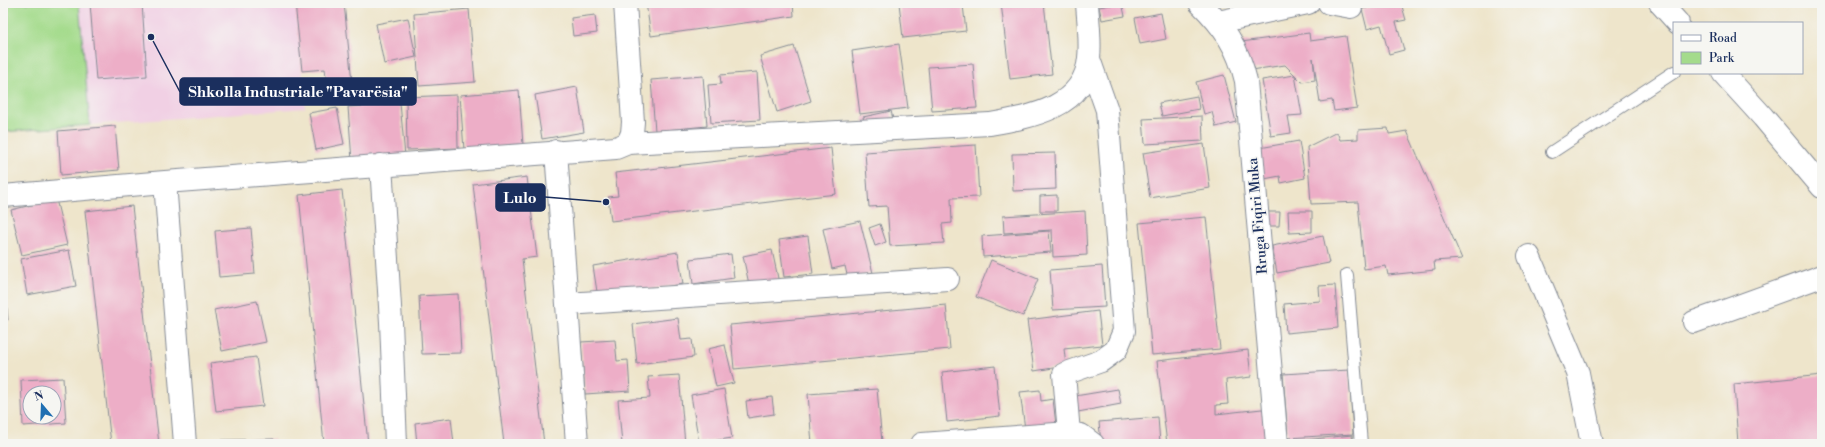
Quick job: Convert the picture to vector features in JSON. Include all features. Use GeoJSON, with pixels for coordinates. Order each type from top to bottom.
{"type":"FeatureCollection","features":[{"type":"Feature","properties":{"kind":"street"},"geometry":{"type":"LineString","coordinates":[[625,3],[633,122],[632,133],[628,143]]}},
{"type":"Feature","properties":{"kind":"street"},"geometry":{"type":"LineString","coordinates":[[1069,433],[1064,374],[1101,361],[1116,350],[1124,331],[1107,110],[1089,59],[1087,3]]}},
{"type":"Feature","properties":{"kind":"street","name":"Rruga Fiqiri Muka"},"geometry":{"type":"LineString","coordinates":[[1200,3],[1218,22],[1232,41],[1241,61],[1246,81],[1277,444]]}},
{"type":"Feature","properties":{"kind":"street"},"geometry":{"type":"LineString","coordinates":[[1218,22],[1308,3]]}},
{"type":"Feature","properties":{"kind":"street"},"geometry":{"type":"LineString","coordinates":[[1329,3],[1351,7]]}},
{"type":"Feature","properties":{"kind":"street"},"geometry":{"type":"LineString","coordinates":[[1664,4],[1677,22]]}},
{"type":"Feature","properties":{"kind":"street"},"geometry":{"type":"LineString","coordinates":[[3,196],[556,151],[616,148],[628,143],[983,124],[1004,121],[1041,112],[1063,102],[1081,86],[1089,59]]}},
{"type":"Feature","properties":{"kind":"street"},"geometry":{"type":"LineString","coordinates":[[1724,74],[1822,187]]}},
{"type":"Feature","properties":{"kind":"street"},"geometry":{"type":"LineString","coordinates":[[556,151],[577,444]]}},
{"type":"Feature","properties":{"kind":"street"},"geometry":{"type":"LineString","coordinates":[[381,165],[391,322],[396,444]]}},
{"type":"Feature","properties":{"kind":"street"},"geometry":{"type":"LineString","coordinates":[[165,182],[185,444]]}},
{"type":"Feature","properties":{"kind":"street"},"geometry":{"type":"LineString","coordinates":[[1529,256],[1578,373],[1592,444]]}},
{"type":"Feature","properties":{"kind":"street"},"geometry":{"type":"LineString","coordinates":[[1694,322],[1822,276]]}},
{"type":"Feature","properties":{"kind":"street"},"geometry":{"type":"LineString","coordinates":[[567,304],[948,279]]}},
{"type":"Feature","properties":{"kind":"street"},"geometry":{"type":"LineString","coordinates":[[922,444],[1069,433],[1081,434],[1093,444]]}},
{"type":"Feature","properties":{"kind":"lane"},"geometry":{"type":"LineString","coordinates":[[1552,152],[1673,73]]}},
{"type":"Feature","properties":{"kind":"lane"},"geometry":{"type":"LineString","coordinates":[[1347,275],[1361,444]]}},
{"type":"Feature","properties":{"kind":"shaded area"},"geometry":{"type":"Polygon","coordinates":[[[3,3],[295,3],[305,108],[3,132],[3,3]]]}},
{"type":"Feature","properties":{"kind":"green space"},"geometry":{"type":"Polygon","coordinates":[[[3,3],[79,3],[90,125],[3,132],[3,3]]]}},
{"type":"Feature","properties":{"kind":"building"},"geometry":{"type":"Polygon","coordinates":[[[90,3],[142,3],[147,76],[96,80],[90,3]]]}},
{"type":"Feature","properties":{"kind":"building"},"geometry":{"type":"Polygon","coordinates":[[[295,3],[344,3],[352,82],[327,85],[325,69],[302,71],[295,3]]]}},
{"type":"Feature","properties":{"kind":"building"},"geometry":{"type":"Polygon","coordinates":[[[646,3],[793,3],[794,16],[651,36],[646,3]]]}},
{"type":"Feature","properties":{"kind":"building"},"geometry":{"type":"Polygon","coordinates":[[[899,3],[951,3],[951,6],[963,5],[966,31],[903,38],[899,3]]]}},
{"type":"Feature","properties":{"kind":"building"},"geometry":{"type":"Polygon","coordinates":[[[1001,3],[1044,3],[1052,74],[1010,79],[1001,3]]]}},
{"type":"Feature","properties":{"kind":"building"},"geometry":{"type":"Polygon","coordinates":[[[1122,3],[1125,16],[1102,20],[1099,7],[1122,3]]]}},
{"type":"Feature","properties":{"kind":"building"},"geometry":{"type":"Polygon","coordinates":[[[1370,3],[1401,3],[1406,20],[1396,22],[1404,50],[1389,54],[1381,25],[1367,29],[1362,9],[1371,7],[1370,3]]]}},
{"type":"Feature","properties":{"kind":"building"},"geometry":{"type":"Polygon","coordinates":[[[469,9],[475,82],[419,86],[414,14],[469,9]]]}},
{"type":"Feature","properties":{"kind":"building"},"geometry":{"type":"Polygon","coordinates":[[[1161,13],[1166,39],[1140,44],[1135,18],[1161,13]]]}},
{"type":"Feature","properties":{"kind":"building"},"geometry":{"type":"Polygon","coordinates":[[[595,15],[597,33],[573,36],[571,18],[595,15]]]}},
{"type":"Feature","properties":{"kind":"building"},"geometry":{"type":"Polygon","coordinates":[[[408,18],[416,57],[384,64],[376,24],[408,18]]]}},
{"type":"Feature","properties":{"kind":"building"},"geometry":{"type":"Polygon","coordinates":[[[1309,33],[1310,41],[1346,36],[1357,108],[1334,111],[1332,100],[1320,102],[1313,58],[1315,80],[1302,82],[1285,65],[1245,71],[1241,42],[1309,33]]]}},
{"type":"Feature","properties":{"kind":"building"},"geometry":{"type":"Polygon","coordinates":[[[899,44],[908,108],[860,114],[852,51],[899,44]]]}},
{"type":"Feature","properties":{"kind":"building"},"geometry":{"type":"Polygon","coordinates":[[[794,46],[811,101],[777,112],[760,56],[794,46]]]}},
{"type":"Feature","properties":{"kind":"building"},"geometry":{"type":"Polygon","coordinates":[[[973,64],[977,108],[932,111],[928,67],[973,64]]]}},
{"type":"Feature","properties":{"kind":"building"},"geometry":{"type":"Polygon","coordinates":[[[757,72],[760,120],[711,123],[708,85],[721,84],[720,75],[757,72]]]}},
{"type":"Feature","properties":{"kind":"building"},"geometry":{"type":"Polygon","coordinates":[[[1224,75],[1236,122],[1216,127],[1212,112],[1204,114],[1196,82],[1224,75]]]}},
{"type":"Feature","properties":{"kind":"building"},"geometry":{"type":"Polygon","coordinates":[[[1295,75],[1302,115],[1288,116],[1291,133],[1271,136],[1262,80],[1295,75]]]}},
{"type":"Feature","properties":{"kind":"building"},"geometry":{"type":"Polygon","coordinates":[[[703,76],[707,126],[655,131],[651,80],[703,76]]]}},
{"type":"Feature","properties":{"kind":"building"},"geometry":{"type":"Polygon","coordinates":[[[577,87],[584,132],[542,139],[535,95],[577,87]]]}},
{"type":"Feature","properties":{"kind":"building"},"geometry":{"type":"Polygon","coordinates":[[[519,90],[523,145],[464,150],[460,95],[519,90]]]}},
{"type":"Feature","properties":{"kind":"building"},"geometry":{"type":"Polygon","coordinates":[[[457,95],[458,148],[407,150],[406,97],[457,95]]]}},
{"type":"Feature","properties":{"kind":"building"},"geometry":{"type":"Polygon","coordinates":[[[1197,96],[1199,109],[1162,116],[1159,103],[1197,96]]]}},
{"type":"Feature","properties":{"kind":"building"},"geometry":{"type":"Polygon","coordinates":[[[400,103],[405,156],[352,161],[348,107],[400,103]]]}},
{"type":"Feature","properties":{"kind":"building"},"geometry":{"type":"Polygon","coordinates":[[[337,108],[344,144],[316,150],[309,113],[337,108]]]}},
{"type":"Feature","properties":{"kind":"building"},"geometry":{"type":"Polygon","coordinates":[[[891,111],[894,123],[866,129],[863,117],[891,111]]]}},
{"type":"Feature","properties":{"kind":"building"},"geometry":{"type":"Polygon","coordinates":[[[1202,116],[1203,141],[1145,144],[1143,119],[1202,116]]]}},
{"type":"Feature","properties":{"kind":"building"},"geometry":{"type":"Polygon","coordinates":[[[115,126],[119,170],[61,175],[58,131],[115,126]]]}},
{"type":"Feature","properties":{"kind":"building"},"geometry":{"type":"Polygon","coordinates":[[[1388,128],[1389,134],[1407,131],[1462,259],[1434,261],[1435,270],[1388,275],[1386,266],[1364,269],[1358,202],[1311,204],[1307,147],[1337,132],[1340,140],[1358,139],[1358,130],[1388,128]]]}},
{"type":"Feature","properties":{"kind":"building"},"geometry":{"type":"Polygon","coordinates":[[[1299,141],[1305,178],[1281,183],[1280,176],[1259,180],[1254,149],[1299,141]]]}},
{"type":"Feature","properties":{"kind":"building"},"geometry":{"type":"Polygon","coordinates":[[[1204,144],[1210,188],[1150,198],[1143,153],[1204,144]]]}},
{"type":"Feature","properties":{"kind":"building"},"geometry":{"type":"Polygon","coordinates":[[[976,145],[979,197],[951,198],[952,223],[942,224],[944,243],[890,246],[887,206],[869,207],[865,152],[976,145]]]}},
{"type":"Feature","properties":{"kind":"building"},"geometry":{"type":"Polygon","coordinates":[[[831,148],[836,194],[611,221],[608,197],[618,196],[615,173],[831,148]]]}},
{"type":"Feature","properties":{"kind":"building"},"geometry":{"type":"Polygon","coordinates":[[[1055,153],[1056,189],[1013,191],[1012,154],[1055,153]]]}},
{"type":"Feature","properties":{"kind":"building"},"geometry":{"type":"Polygon","coordinates":[[[527,177],[537,257],[522,259],[544,444],[504,444],[473,184],[527,177]]]}},
{"type":"Feature","properties":{"kind":"building"},"geometry":{"type":"Polygon","coordinates":[[[342,190],[368,444],[324,444],[299,195],[342,190]]]}},
{"type":"Feature","properties":{"kind":"building"},"geometry":{"type":"Polygon","coordinates":[[[1057,195],[1057,211],[1040,211],[1040,196],[1057,195]]]}},
{"type":"Feature","properties":{"kind":"building"},"geometry":{"type":"Polygon","coordinates":[[[56,199],[67,245],[22,255],[11,210],[56,199]]]}},
{"type":"Feature","properties":{"kind":"building"},"geometry":{"type":"Polygon","coordinates":[[[132,206],[159,444],[111,444],[85,211],[132,206]]]}},
{"type":"Feature","properties":{"kind":"building"},"geometry":{"type":"Polygon","coordinates":[[[1085,211],[1087,255],[1053,257],[1052,230],[1004,233],[1003,216],[1085,211]]]}},
{"type":"Feature","properties":{"kind":"building"},"geometry":{"type":"Polygon","coordinates":[[[1288,211],[1312,211],[1312,232],[1289,233],[1288,211]]]}},
{"type":"Feature","properties":{"kind":"building"},"geometry":{"type":"Polygon","coordinates":[[[1263,212],[1280,212],[1279,226],[1262,226],[1263,212]]]}},
{"type":"Feature","properties":{"kind":"building"},"geometry":{"type":"Polygon","coordinates":[[[1206,217],[1220,349],[1152,355],[1139,223],[1206,217]]]}},
{"type":"Feature","properties":{"kind":"building"},"geometry":{"type":"Polygon","coordinates":[[[860,221],[873,273],[848,279],[845,266],[832,269],[823,229],[860,221]]]}},
{"type":"Feature","properties":{"kind":"building"},"geometry":{"type":"Polygon","coordinates":[[[880,224],[886,242],[875,246],[869,228],[880,224]]]}},
{"type":"Feature","properties":{"kind":"building"},"geometry":{"type":"Polygon","coordinates":[[[251,228],[255,274],[219,277],[215,231],[251,228]]]}},
{"type":"Feature","properties":{"kind":"building"},"geometry":{"type":"Polygon","coordinates":[[[1049,231],[1051,252],[983,257],[982,236],[1049,231]]]}},
{"type":"Feature","properties":{"kind":"building"},"geometry":{"type":"Polygon","coordinates":[[[808,236],[813,274],[784,277],[779,240],[808,236]]]}},
{"type":"Feature","properties":{"kind":"building"},"geometry":{"type":"Polygon","coordinates":[[[1323,236],[1329,263],[1277,273],[1272,246],[1323,236]]]}},
{"type":"Feature","properties":{"kind":"building"},"geometry":{"type":"Polygon","coordinates":[[[69,250],[76,286],[27,295],[21,259],[69,250]]]}},
{"type":"Feature","properties":{"kind":"building"},"geometry":{"type":"Polygon","coordinates":[[[772,250],[779,283],[750,289],[743,256],[772,250]]]}},
{"type":"Feature","properties":{"kind":"building"},"geometry":{"type":"Polygon","coordinates":[[[678,252],[683,284],[598,298],[593,266],[678,252]]]}},
{"type":"Feature","properties":{"kind":"building"},"geometry":{"type":"Polygon","coordinates":[[[731,254],[734,278],[693,284],[690,259],[731,254]]]}},
{"type":"Feature","properties":{"kind":"building"},"geometry":{"type":"Polygon","coordinates":[[[991,260],[1038,279],[1023,316],[976,297],[991,260]]]}},
{"type":"Feature","properties":{"kind":"building"},"geometry":{"type":"Polygon","coordinates":[[[1102,266],[1105,307],[1053,310],[1050,270],[1102,266]]]}},
{"type":"Feature","properties":{"kind":"building"},"geometry":{"type":"Polygon","coordinates":[[[1335,285],[1338,328],[1286,333],[1284,304],[1320,301],[1319,286],[1335,285]]]}},
{"type":"Feature","properties":{"kind":"building"},"geometry":{"type":"Polygon","coordinates":[[[458,294],[461,353],[422,354],[419,296],[458,294]]]}},
{"type":"Feature","properties":{"kind":"building"},"geometry":{"type":"Polygon","coordinates":[[[3,297],[6,297],[8,320],[3,320],[3,297]]]}},
{"type":"Feature","properties":{"kind":"building"},"geometry":{"type":"Polygon","coordinates":[[[257,301],[266,342],[222,351],[214,310],[257,301]]]}},
{"type":"Feature","properties":{"kind":"building"},"geometry":{"type":"Polygon","coordinates":[[[946,305],[950,349],[734,369],[730,325],[946,305]]]}},
{"type":"Feature","properties":{"kind":"building"},"geometry":{"type":"Polygon","coordinates":[[[1098,311],[1102,345],[1064,349],[1066,366],[1034,371],[1027,320],[1098,311]]]}},
{"type":"Feature","properties":{"kind":"building"},"geometry":{"type":"Polygon","coordinates":[[[678,318],[681,340],[692,339],[694,357],[637,364],[633,324],[678,318]]]}},
{"type":"Feature","properties":{"kind":"building"},"geometry":{"type":"Polygon","coordinates":[[[615,340],[617,361],[628,360],[630,391],[585,394],[581,342],[615,340]]]}},
{"type":"Feature","properties":{"kind":"building"},"geometry":{"type":"Polygon","coordinates":[[[725,345],[734,383],[716,387],[708,349],[725,345]]]}},
{"type":"Feature","properties":{"kind":"building"},"geometry":{"type":"Polygon","coordinates":[[[1248,350],[1251,377],[1226,380],[1228,404],[1216,405],[1216,414],[1271,408],[1267,444],[1167,444],[1157,361],[1248,350]]]}},
{"type":"Feature","properties":{"kind":"building"},"geometry":{"type":"Polygon","coordinates":[[[256,357],[263,406],[216,411],[210,363],[256,357]]]}},
{"type":"Feature","properties":{"kind":"building"},"geometry":{"type":"Polygon","coordinates":[[[995,366],[1000,416],[947,422],[942,372],[995,366]]]}},
{"type":"Feature","properties":{"kind":"building"},"geometry":{"type":"Polygon","coordinates":[[[1349,370],[1353,434],[1288,438],[1283,374],[1349,370]]]}},
{"type":"Feature","properties":{"kind":"building"},"geometry":{"type":"Polygon","coordinates":[[[679,375],[685,444],[622,444],[618,400],[650,398],[648,377],[679,375]]]}},
{"type":"Feature","properties":{"kind":"building"},"geometry":{"type":"Polygon","coordinates":[[[1822,375],[1822,444],[1738,444],[1734,384],[1822,375]]]}},
{"type":"Feature","properties":{"kind":"building"},"geometry":{"type":"Polygon","coordinates":[[[63,378],[66,423],[62,423],[62,385],[22,385],[22,403],[21,380],[63,378]]]}},
{"type":"Feature","properties":{"kind":"building"},"geometry":{"type":"Polygon","coordinates":[[[724,389],[732,438],[699,443],[691,395],[724,389]]]}},
{"type":"Feature","properties":{"kind":"building"},"geometry":{"type":"Polygon","coordinates":[[[877,389],[882,442],[859,444],[812,444],[808,394],[877,389]]]}},
{"type":"Feature","properties":{"kind":"building"},"geometry":{"type":"Polygon","coordinates":[[[1118,389],[1121,404],[1078,412],[1075,396],[1118,389]]]}},
{"type":"Feature","properties":{"kind":"building"},"geometry":{"type":"Polygon","coordinates":[[[1040,390],[1041,401],[1053,399],[1056,425],[1025,429],[1020,392],[1040,390]]]}},
{"type":"Feature","properties":{"kind":"building"},"geometry":{"type":"Polygon","coordinates":[[[772,397],[774,414],[748,418],[746,401],[772,397]]]}},
{"type":"Feature","properties":{"kind":"building"},"geometry":{"type":"Polygon","coordinates":[[[1158,417],[1160,444],[1101,444],[1099,422],[1158,417]]]}},
{"type":"Feature","properties":{"kind":"building"},"geometry":{"type":"Polygon","coordinates":[[[451,418],[454,444],[417,444],[415,423],[451,418]]]}},
{"type":"Feature","properties":{"kind":"building"},"geometry":{"type":"Polygon","coordinates":[[[1352,435],[1353,444],[1285,444],[1285,442],[1352,435]]]}},
{"type":"Feature","properties":{"kind":"building"},"geometry":{"type":"Polygon","coordinates":[[[274,439],[274,444],[221,444],[221,440],[274,439]]]}},
{"type":"Feature","properties":{"kind":"place","name":"Shkolla Industriale \"Pavarësia\""},"geometry":{"type":"Point","coordinates":[151,37]}},
{"type":"Feature","properties":{"kind":"place","name":"Lulo"},"geometry":{"type":"Point","coordinates":[606,202]}}]}
